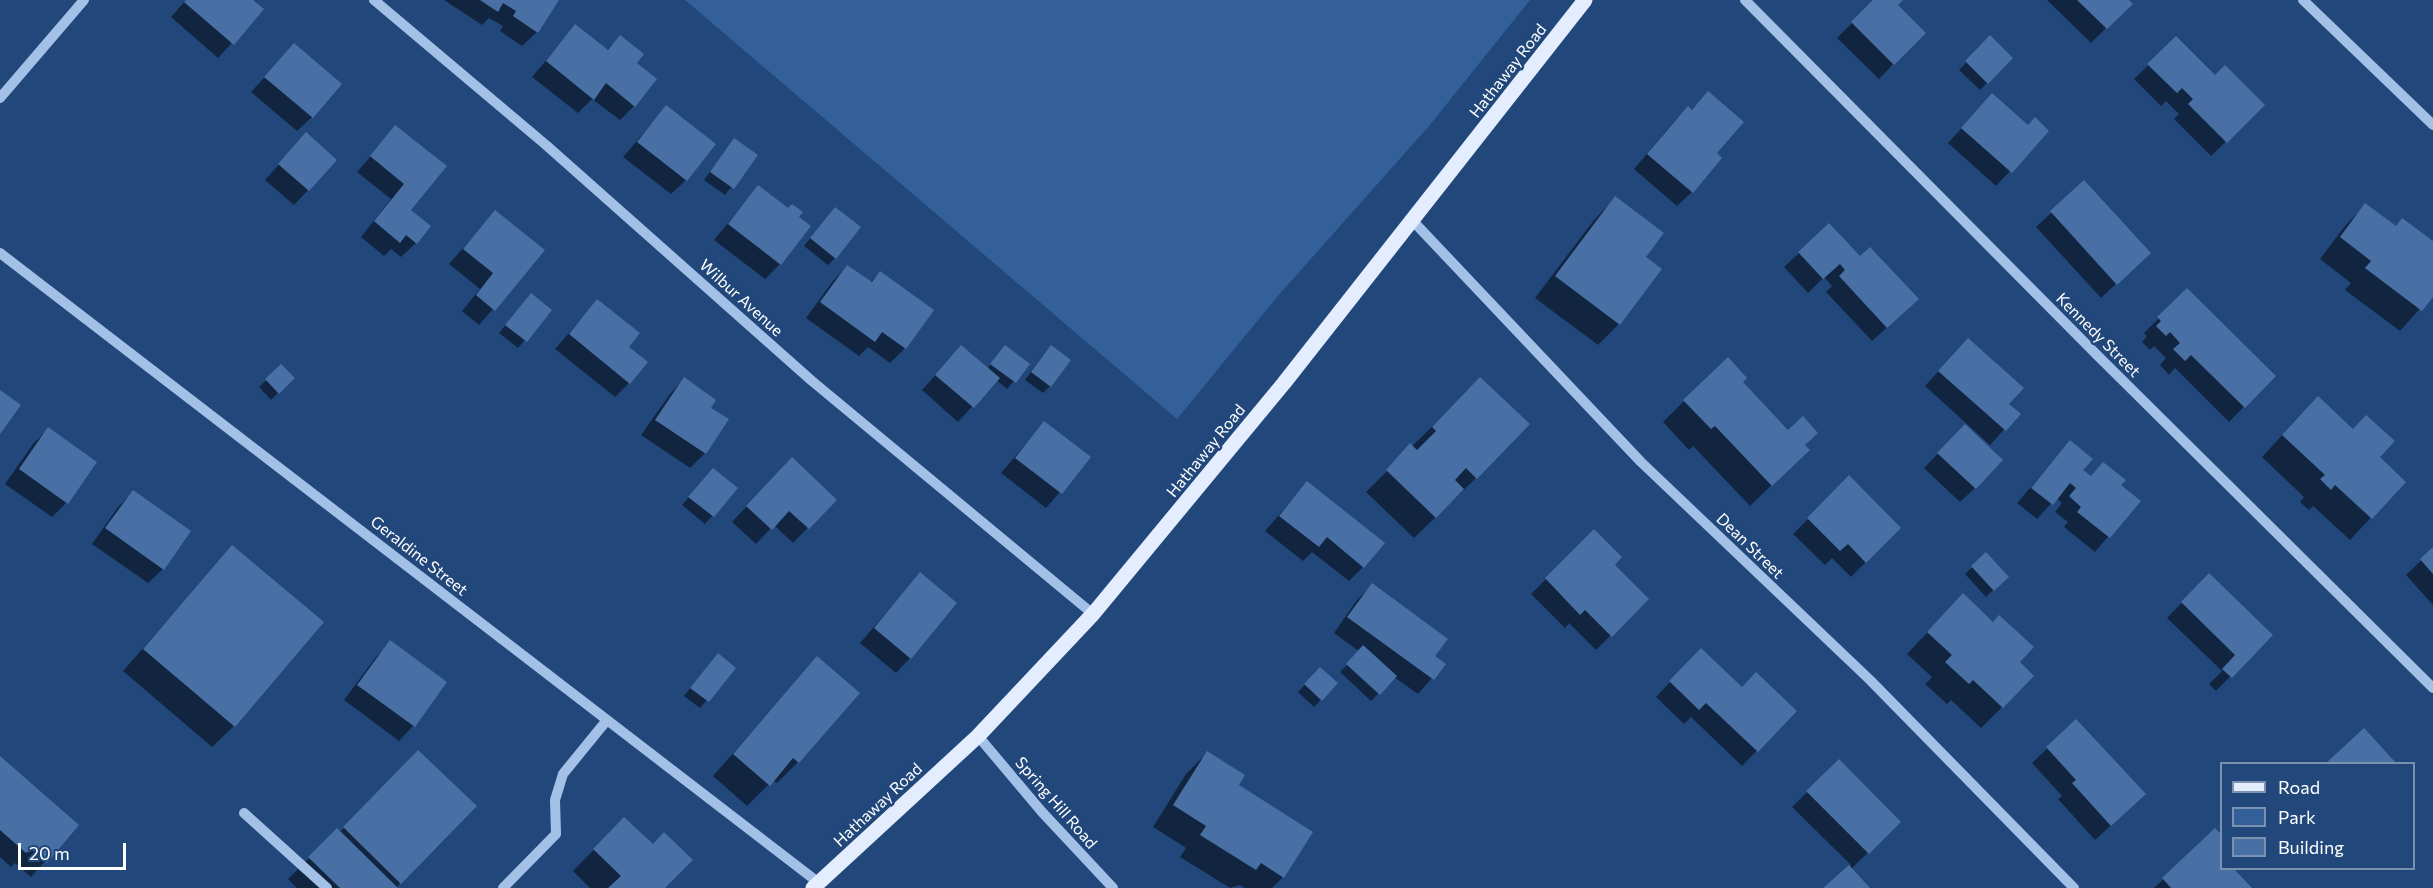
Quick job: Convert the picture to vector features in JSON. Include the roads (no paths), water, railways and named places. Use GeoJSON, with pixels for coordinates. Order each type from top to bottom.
{"type":"FeatureCollection","features":[{"type":"Feature","properties":{"kind":"main road","name":"Hathaway Road"},"geometry":{"type":"LineString","coordinates":[[816,885],[978,736],[1093,614],[1284,383],[1585,0]]}},
{"type":"Feature","properties":{"kind":"street"},"geometry":{"type":"LineString","coordinates":[[0,98],[84,0]]}},
{"type":"Feature","properties":{"kind":"street","name":"Wilbur Avenue"},"geometry":{"type":"LineString","coordinates":[[374,0],[546,145],[812,381],[1093,614]]}},
{"type":"Feature","properties":{"kind":"street","name":"Kennedy Street"},"geometry":{"type":"LineString","coordinates":[[1745,0],[2131,389],[2433,688]]}},
{"type":"Feature","properties":{"kind":"street"},"geometry":{"type":"LineString","coordinates":[[2303,0],[2433,125]]}},
{"type":"Feature","properties":{"kind":"street","name":"Dean Street"},"geometry":{"type":"LineString","coordinates":[[1411,219],[1641,462],[1870,680],[2074,888]]}},
{"type":"Feature","properties":{"kind":"street","name":"Geraldine Street"},"geometry":{"type":"LineString","coordinates":[[0,253],[607,720],[816,885]]}},
{"type":"Feature","properties":{"kind":"street"},"geometry":{"type":"LineString","coordinates":[[503,888],[556,834],[555,800],[563,774],[607,720]]}},
{"type":"Feature","properties":{"kind":"street","name":"Spring Hill Road"},"geometry":{"type":"LineString","coordinates":[[978,736],[1042,812],[1113,888]]}},
{"type":"Feature","properties":{"kind":"street"},"geometry":{"type":"LineString","coordinates":[[244,813],[327,888]]}}]}
